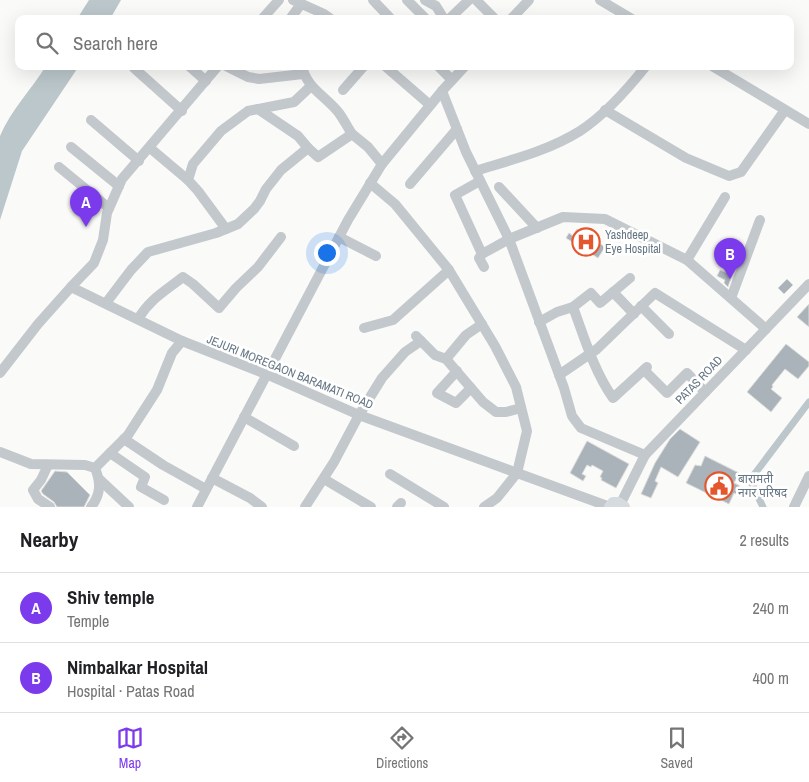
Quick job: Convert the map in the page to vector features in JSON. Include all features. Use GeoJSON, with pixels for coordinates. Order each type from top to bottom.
{"type":"FeatureCollection","features":[{"type":"Feature","properties":{"kind":"street"},"geometry":{"type":"LineString","coordinates":[[266,15],[279,0]]}},
{"type":"Feature","properties":{"kind":"street"},"geometry":{"type":"LineString","coordinates":[[373,0],[387,15]]}},
{"type":"Feature","properties":{"kind":"street"},"geometry":{"type":"LineString","coordinates":[[407,0],[422,15]]}},
{"type":"Feature","properties":{"kind":"street"},"geometry":{"type":"LineString","coordinates":[[425,0],[436,6],[442,15]]}},
{"type":"Feature","properties":{"kind":"street"},"geometry":{"type":"LineString","coordinates":[[453,15],[469,0]]}},
{"type":"Feature","properties":{"kind":"street"},"geometry":{"type":"LineString","coordinates":[[476,0],[491,15]]}},
{"type":"Feature","properties":{"kind":"street"},"geometry":{"type":"LineString","coordinates":[[515,15],[529,0]]}},
{"type":"Feature","properties":{"kind":"street"},"geometry":{"type":"LineString","coordinates":[[600,0],[625,15]]}},
{"type":"Feature","properties":{"kind":"street"},"geometry":{"type":"LineString","coordinates":[[292,15],[297,2],[325,15]]}},
{"type":"Feature","properties":{"kind":"street"},"geometry":{"type":"LineString","coordinates":[[136,70],[182,110]]}},
{"type":"Feature","properties":{"kind":"street"},"geometry":{"type":"LineString","coordinates":[[194,70],[206,81]]}},
{"type":"Feature","properties":{"kind":"street"},"geometry":{"type":"LineString","coordinates":[[0,373],[38,324],[94,263],[103,240],[107,213],[122,179],[215,70]]}},
{"type":"Feature","properties":{"kind":"street"},"geometry":{"type":"LineString","coordinates":[[234,70],[248,77],[259,79],[302,70],[311,86],[339,113],[352,134],[368,147],[382,164]]}},
{"type":"Feature","properties":{"kind":"street"},"geometry":{"type":"LineString","coordinates":[[343,90],[360,70]]}},
{"type":"Feature","properties":{"kind":"street"},"geometry":{"type":"LineString","coordinates":[[390,70],[430,105]]}},
{"type":"Feature","properties":{"kind":"street"},"geometry":{"type":"LineString","coordinates":[[442,70],[452,80]]}},
{"type":"Feature","properties":{"kind":"street"},"geometry":{"type":"LineString","coordinates":[[197,507],[339,237],[370,183],[382,164],[461,70]]}},
{"type":"Feature","properties":{"kind":"street"},"geometry":{"type":"LineString","coordinates":[[475,171],[539,151],[580,131],[629,88],[643,70]]}},
{"type":"Feature","properties":{"kind":"street"},"geometry":{"type":"LineString","coordinates":[[719,70],[809,124]]}},
{"type":"Feature","properties":{"kind":"street"},"geometry":{"type":"LineString","coordinates":[[188,180],[193,164],[221,131],[248,111],[294,102],[311,86]]}},
{"type":"Feature","properties":{"kind":"street"},"geometry":{"type":"LineString","coordinates":[[442,91],[475,171],[509,239],[559,375],[572,416],[581,428],[645,455]]}},
{"type":"Feature","properties":{"kind":"street"},"geometry":{"type":"LineString","coordinates":[[258,109],[298,136],[318,157],[352,134]]}},
{"type":"Feature","properties":{"kind":"street"},"geometry":{"type":"LineString","coordinates":[[605,110],[686,158],[729,176],[741,172],[785,110]]}},
{"type":"Feature","properties":{"kind":"street"},"geometry":{"type":"LineString","coordinates":[[91,120],[139,161]]}},
{"type":"Feature","properties":{"kind":"street"},"geometry":{"type":"LineString","coordinates":[[410,184],[457,129]]}},
{"type":"Feature","properties":{"kind":"street"},"geometry":{"type":"LineString","coordinates":[[71,147],[119,186]]}},
{"type":"Feature","properties":{"kind":"street"},"geometry":{"type":"LineString","coordinates":[[150,148],[198,190],[226,229]]}},
{"type":"Feature","properties":{"kind":"street"},"geometry":{"type":"LineString","coordinates":[[106,303],[131,270],[148,252],[216,234],[238,224],[254,209],[266,189],[281,170],[308,148]]}},
{"type":"Feature","properties":{"kind":"street"},"geometry":{"type":"LineString","coordinates":[[59,167],[109,208]]}},
{"type":"Feature","properties":{"kind":"street"},"geometry":{"type":"LineString","coordinates":[[480,181],[455,195],[482,254]]}},
{"type":"Feature","properties":{"kind":"street"},"geometry":{"type":"LineString","coordinates":[[370,183],[396,204],[449,270],[495,346],[516,387],[527,431],[517,472],[497,498],[484,507]]}},
{"type":"Feature","properties":{"kind":"street"},"geometry":{"type":"LineString","coordinates":[[499,187],[537,228]]}},
{"type":"Feature","properties":{"kind":"street"},"geometry":{"type":"LineString","coordinates":[[687,260],[725,197]]}},
{"type":"Feature","properties":{"kind":"street"},"geometry":{"type":"LineString","coordinates":[[484,267],[479,258],[482,254],[509,239],[563,216],[605,219],[687,260],[766,329]]}},
{"type":"Feature","properties":{"kind":"street"},"geometry":{"type":"LineString","coordinates":[[731,298],[760,220]]}},
{"type":"Feature","properties":{"kind":"street"},"geometry":{"type":"LineString","coordinates":[[138,319],[144,308],[153,298],[183,277],[219,308],[258,267],[281,237]]}},
{"type":"Feature","properties":{"kind":"street"},"geometry":{"type":"LineString","coordinates":[[339,237],[376,256]]}},
{"type":"Feature","properties":{"kind":"street"},"geometry":{"type":"LineString","coordinates":[[364,328],[393,320],[449,270]]}},
{"type":"Feature","properties":{"kind":"street"},"geometry":{"type":"LineString","coordinates":[[539,322],[557,312],[573,307],[591,293],[600,303],[630,278]]}},
{"type":"Feature","properties":{"kind":"street","name":"PATAS ROAD"},"geometry":{"type":"LineString","coordinates":[[618,506],[645,455],[809,284]]}},
{"type":"Feature","properties":{"kind":"street","name":"JEJURI MOREGAON BARAMATI ROAD"},"geometry":{"type":"LineString","coordinates":[[71,286],[182,341],[266,374],[359,414],[517,472],[618,506]]}},
{"type":"Feature","properties":{"kind":"street"},"geometry":{"type":"LineString","coordinates":[[613,292],[669,334]]}},
{"type":"Feature","properties":{"kind":"street"},"geometry":{"type":"LineString","coordinates":[[559,375],[597,349],[655,293],[746,350]]}},
{"type":"Feature","properties":{"kind":"street"},"geometry":{"type":"LineString","coordinates":[[573,307],[590,354],[606,389],[613,398],[645,368],[667,393],[687,373],[705,392]]}},
{"type":"Feature","properties":{"kind":"street"},"geometry":{"type":"LineString","coordinates":[[446,359],[466,335],[482,324]]}},
{"type":"Feature","properties":{"kind":"street"},"geometry":{"type":"LineString","coordinates":[[305,507],[324,479],[359,414],[382,378],[418,339],[435,355],[446,359],[484,402],[496,412],[506,412],[521,408]]}},
{"type":"Feature","properties":{"kind":"street"},"geometry":{"type":"LineString","coordinates":[[95,468],[124,439],[157,390],[172,352],[182,341]]}},
{"type":"Feature","properties":{"kind":"street"},"geometry":{"type":"LineString","coordinates":[[457,371],[438,393],[456,403],[471,388]]}},
{"type":"Feature","properties":{"kind":"street"},"geometry":{"type":"LineString","coordinates":[[244,417],[294,446]]}},
{"type":"Feature","properties":{"kind":"street"},"geometry":{"type":"LineString","coordinates":[[124,439],[163,465],[206,489]]}},
{"type":"Feature","properties":{"kind":"street"},"geometry":{"type":"LineString","coordinates":[[0,452],[31,464],[85,464],[95,468],[99,479],[98,498],[91,507]]}},
{"type":"Feature","properties":{"kind":"street"},"geometry":{"type":"LineString","coordinates":[[110,453],[145,477],[141,487],[164,500]]}},
{"type":"Feature","properties":{"kind":"street"},"geometry":{"type":"LineString","coordinates":[[48,465],[41,480],[33,490],[38,499],[50,507]]}},
{"type":"Feature","properties":{"kind":"street"},"geometry":{"type":"LineString","coordinates":[[390,474],[444,507]]}},
{"type":"Feature","properties":{"kind":"street"},"geometry":{"type":"LineString","coordinates":[[794,507],[809,476]]}},
{"type":"Feature","properties":{"kind":"street"},"geometry":{"type":"LineString","coordinates":[[212,478],[250,498],[262,507]]}},
{"type":"Feature","properties":{"kind":"street"},"geometry":{"type":"LineString","coordinates":[[99,479],[129,507]]}},
{"type":"Feature","properties":{"kind":"street"},"geometry":{"type":"LineString","coordinates":[[324,479],[371,507]]}},
{"type":"Feature","properties":{"kind":"shaded area"},"geometry":{"type":"Polygon","coordinates":[[[89,0],[121,0],[112,15],[80,15],[89,0]]]}},
{"type":"Feature","properties":{"kind":"shaded area"},"geometry":{"type":"Polygon","coordinates":[[[43,70],[76,70],[22,151],[0,220],[0,136],[15,109],[43,70]]]}},
{"type":"Feature","properties":{"kind":"building"},"geometry":{"type":"Polygon","coordinates":[[[577,229],[605,247],[598,258],[566,238],[569,233],[573,236],[577,229]]]}},
{"type":"Feature","properties":{"kind":"building"},"geometry":{"type":"Polygon","coordinates":[[[720,270],[732,275],[728,287],[724,283],[725,280],[717,276],[720,270]]]}},
{"type":"Feature","properties":{"kind":"building"},"geometry":{"type":"Polygon","coordinates":[[[787,279],[793,285],[784,294],[778,288],[787,279]]]}},
{"type":"Feature","properties":{"kind":"building"},"geometry":{"type":"Polygon","coordinates":[[[809,304],[809,327],[797,317],[809,304]]]}},
{"type":"Feature","properties":{"kind":"building"},"geometry":{"type":"Polygon","coordinates":[[[786,344],[809,362],[809,366],[798,379],[785,369],[772,385],[771,389],[782,398],[771,412],[747,392],[786,344]]]}},
{"type":"Feature","properties":{"kind":"building"},"geometry":{"type":"Polygon","coordinates":[[[680,429],[700,442],[678,477],[661,467],[655,481],[658,483],[651,498],[641,494],[655,463],[670,439],[680,429]]]}},
{"type":"Feature","properties":{"kind":"building"},"geometry":{"type":"Polygon","coordinates":[[[587,441],[629,464],[616,488],[601,480],[602,478],[600,477],[603,471],[592,465],[591,467],[587,465],[582,474],[586,476],[583,481],[570,473],[587,441]]]}},
{"type":"Feature","properties":{"kind":"building"},"geometry":{"type":"Polygon","coordinates":[[[705,456],[739,473],[734,483],[740,486],[729,504],[686,483],[695,465],[701,466],[705,456]]]}},
{"type":"Feature","properties":{"kind":"building"},"geometry":{"type":"Polygon","coordinates":[[[55,471],[67,472],[90,495],[84,507],[57,507],[54,502],[43,494],[41,491],[55,471]]]}},
{"type":"Feature","properties":{"kind":"waterway"},"geometry":{"type":"LineString","coordinates":[[763,507],[750,480],[809,402]]}},
{"type":"Feature","properties":{"kind":"place","name":"Shiv temple"},"geometry":{"type":"Point","coordinates":[86,227]}},
{"type":"Feature","properties":{"kind":"place","name":"Yashdeep Eye Hospital"},"geometry":{"type":"Point","coordinates":[586,242]}},
{"type":"Feature","properties":{"kind":"place","name":"Nimbalkar Hospital"},"geometry":{"type":"Point","coordinates":[730,279]}},
{"type":"Feature","properties":{"kind":"place","name":"बारामती नगर परिषद"},"geometry":{"type":"Point","coordinates":[719,486]}}]}
